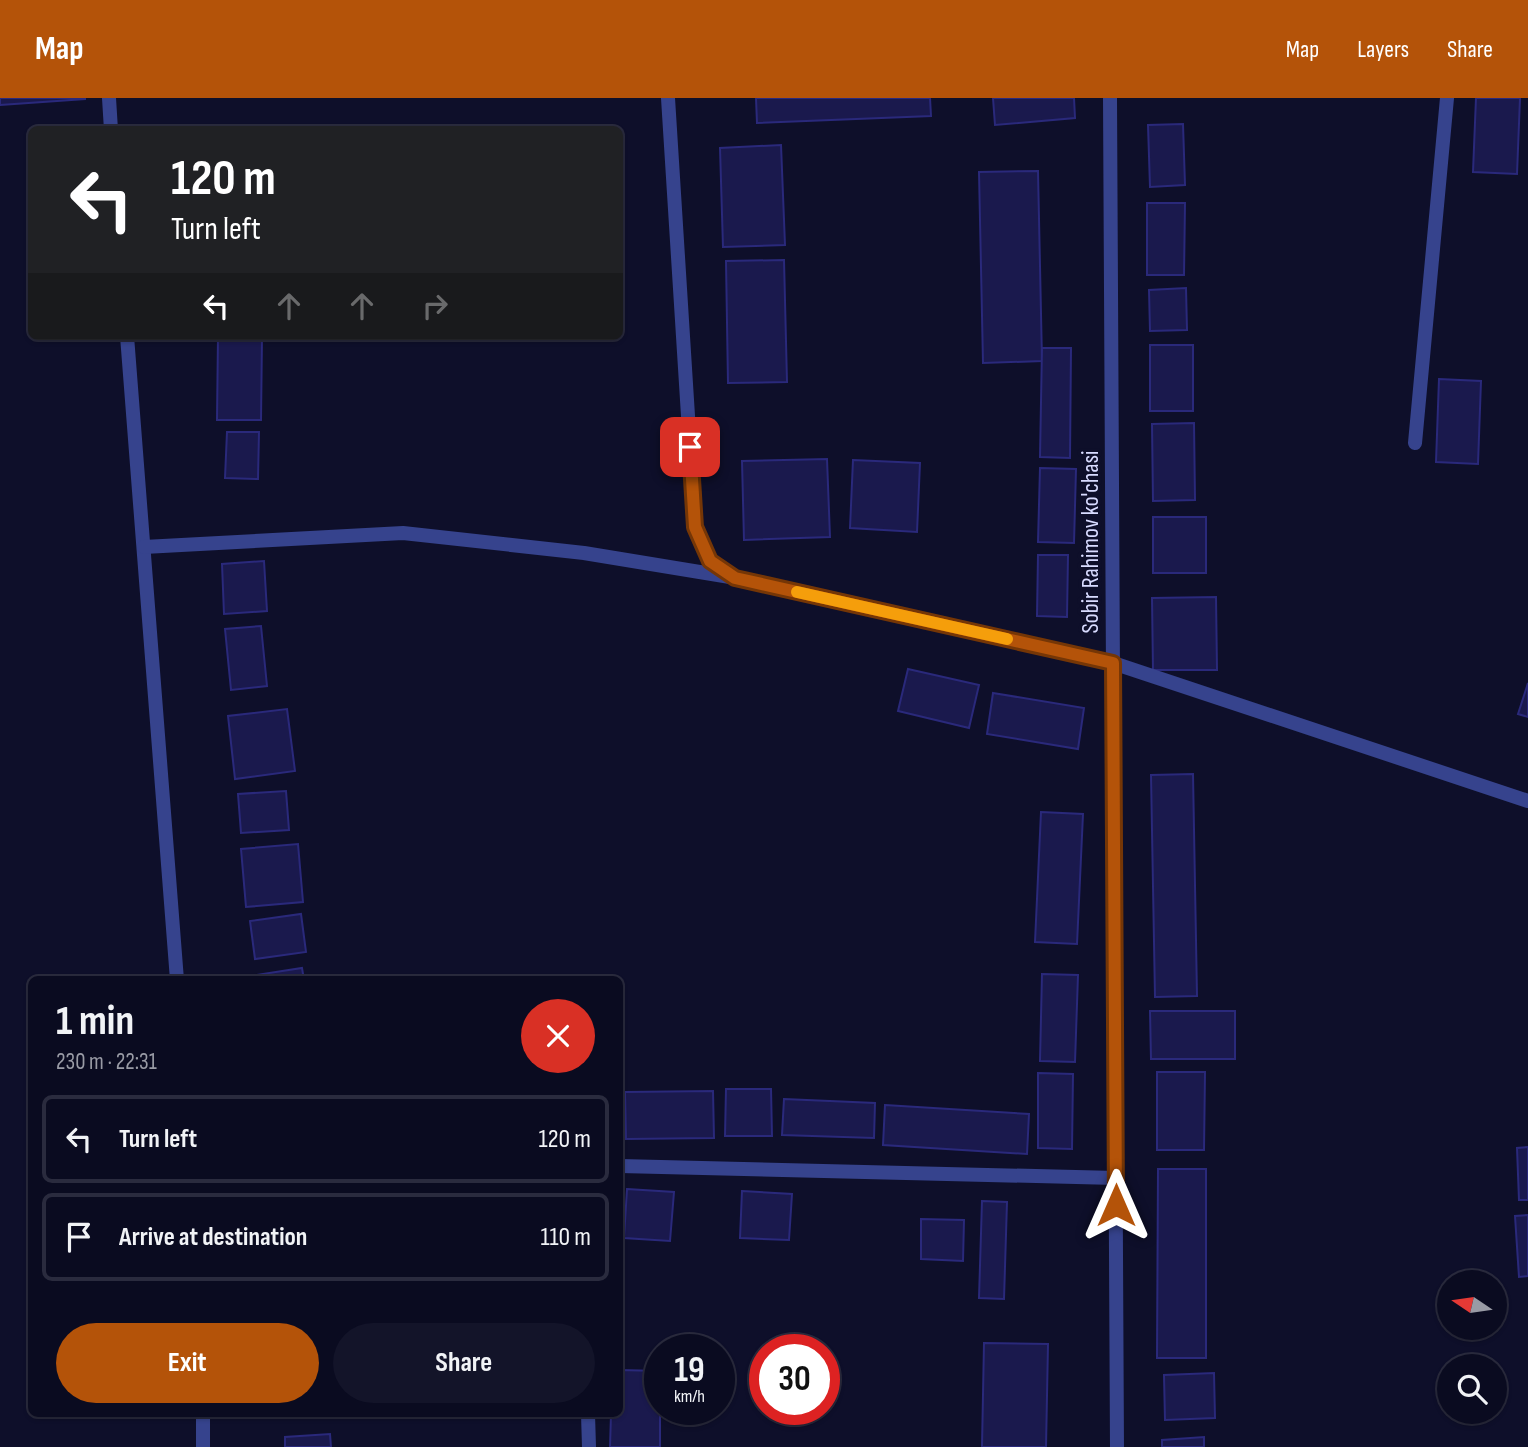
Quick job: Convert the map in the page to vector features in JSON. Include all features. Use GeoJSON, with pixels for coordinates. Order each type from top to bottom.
{"type":"FeatureCollection","features":[{"type":"Feature","properties":{"kind":"street"},"geometry":{"type":"LineString","coordinates":[[109,98],[111,126]]}},
{"type":"Feature","properties":{"kind":"street"},"geometry":{"type":"LineString","coordinates":[[667,98],[695,527],[710,561],[735,578]]}},
{"type":"Feature","properties":{"kind":"street","name":"Sobir Rahimov ko'chasi"},"geometry":{"type":"LineString","coordinates":[[1110,98],[1117,1447]]}},
{"type":"Feature","properties":{"kind":"street"},"geometry":{"type":"LineString","coordinates":[[1415,443],[1447,98]]}},
{"type":"Feature","properties":{"kind":"street"},"geometry":{"type":"LineString","coordinates":[[127,340],[177,976]]}},
{"type":"Feature","properties":{"kind":"street"},"geometry":{"type":"LineString","coordinates":[[144,547],[403,534],[584,553],[735,578],[1113,663],[1528,801]]}},
{"type":"Feature","properties":{"kind":"street"},"geometry":{"type":"LineString","coordinates":[[623,1166],[1116,1178]]}},
{"type":"Feature","properties":{"kind":"street"},"geometry":{"type":"LineString","coordinates":[[202,1417],[203,1447]]}},
{"type":"Feature","properties":{"kind":"street"},"geometry":{"type":"LineString","coordinates":[[587,1417],[589,1447]]}},
{"type":"Feature","properties":{"kind":"building"},"geometry":{"type":"Polygon","coordinates":[[[0,98],[85,98],[85,99],[0,105],[0,98]]]}},
{"type":"Feature","properties":{"kind":"building"},"geometry":{"type":"Polygon","coordinates":[[[756,98],[930,98],[931,116],[757,123],[756,98]]]}},
{"type":"Feature","properties":{"kind":"building"},"geometry":{"type":"Polygon","coordinates":[[[993,98],[1074,98],[1075,118],[995,125],[993,98]]]}},
{"type":"Feature","properties":{"kind":"building"},"geometry":{"type":"Polygon","coordinates":[[[1476,98],[1520,98],[1517,174],[1473,172],[1476,98]]]}},
{"type":"Feature","properties":{"kind":"building"},"geometry":{"type":"Polygon","coordinates":[[[1183,124],[1185,185],[1150,187],[1148,125],[1183,124]]]}},
{"type":"Feature","properties":{"kind":"building"},"geometry":{"type":"Polygon","coordinates":[[[781,145],[785,245],[723,247],[720,148],[781,145]]]}},
{"type":"Feature","properties":{"kind":"building"},"geometry":{"type":"Polygon","coordinates":[[[1038,171],[1042,361],[983,363],[979,172],[1038,171]]]}},
{"type":"Feature","properties":{"kind":"building"},"geometry":{"type":"Polygon","coordinates":[[[1147,203],[1185,203],[1184,275],[1147,275],[1147,203]]]}},
{"type":"Feature","properties":{"kind":"building"},"geometry":{"type":"Polygon","coordinates":[[[784,260],[787,382],[728,383],[726,261],[784,260]]]}},
{"type":"Feature","properties":{"kind":"building"},"geometry":{"type":"Polygon","coordinates":[[[1186,288],[1187,330],[1150,331],[1149,290],[1186,288]]]}},
{"type":"Feature","properties":{"kind":"building"},"geometry":{"type":"Polygon","coordinates":[[[218,340],[262,340],[261,420],[217,420],[218,340]]]}},
{"type":"Feature","properties":{"kind":"building"},"geometry":{"type":"Polygon","coordinates":[[[1150,345],[1193,345],[1193,411],[1150,411],[1150,345]]]}},
{"type":"Feature","properties":{"kind":"building"},"geometry":{"type":"Polygon","coordinates":[[[1042,348],[1071,348],[1070,458],[1040,457],[1042,348]]]}},
{"type":"Feature","properties":{"kind":"building"},"geometry":{"type":"Polygon","coordinates":[[[1439,379],[1481,381],[1478,464],[1436,462],[1439,379]]]}},
{"type":"Feature","properties":{"kind":"building"},"geometry":{"type":"Polygon","coordinates":[[[1194,423],[1195,500],[1153,501],[1152,424],[1194,423]]]}},
{"type":"Feature","properties":{"kind":"building"},"geometry":{"type":"Polygon","coordinates":[[[227,432],[259,432],[258,479],[225,478],[227,432]]]}},
{"type":"Feature","properties":{"kind":"building"},"geometry":{"type":"Polygon","coordinates":[[[827,459],[830,537],[744,540],[742,461],[827,459]]]}},
{"type":"Feature","properties":{"kind":"building"},"geometry":{"type":"Polygon","coordinates":[[[853,460],[920,463],[917,532],[850,528],[853,460]]]}},
{"type":"Feature","properties":{"kind":"building"},"geometry":{"type":"Polygon","coordinates":[[[1040,468],[1076,469],[1074,543],[1038,542],[1040,468]]]}},
{"type":"Feature","properties":{"kind":"building"},"geometry":{"type":"Polygon","coordinates":[[[1153,517],[1206,517],[1206,573],[1153,573],[1153,517]]]}},
{"type":"Feature","properties":{"kind":"building"},"geometry":{"type":"Polygon","coordinates":[[[1038,555],[1068,555],[1067,617],[1037,616],[1038,555]]]}},
{"type":"Feature","properties":{"kind":"building"},"geometry":{"type":"Polygon","coordinates":[[[264,561],[267,611],[224,614],[222,564],[264,561]]]}},
{"type":"Feature","properties":{"kind":"building"},"geometry":{"type":"Polygon","coordinates":[[[1216,597],[1217,670],[1153,670],[1152,598],[1216,597]]]}},
{"type":"Feature","properties":{"kind":"building"},"geometry":{"type":"Polygon","coordinates":[[[261,626],[267,686],[231,690],[225,629],[261,626]]]}},
{"type":"Feature","properties":{"kind":"building"},"geometry":{"type":"Polygon","coordinates":[[[908,669],[979,685],[969,728],[898,711],[908,669]]]}},
{"type":"Feature","properties":{"kind":"building"},"geometry":{"type":"Polygon","coordinates":[[[1528,683],[1528,717],[1518,714],[1528,683]]]}},
{"type":"Feature","properties":{"kind":"building"},"geometry":{"type":"Polygon","coordinates":[[[993,693],[1084,708],[1078,749],[987,734],[993,693]]]}},
{"type":"Feature","properties":{"kind":"building"},"geometry":{"type":"Polygon","coordinates":[[[287,709],[295,771],[235,779],[228,716],[287,709]]]}},
{"type":"Feature","properties":{"kind":"building"},"geometry":{"type":"Polygon","coordinates":[[[1193,774],[1197,996],[1155,997],[1151,775],[1193,774]]]}},
{"type":"Feature","properties":{"kind":"building"},"geometry":{"type":"Polygon","coordinates":[[[286,791],[289,830],[241,833],[238,794],[286,791]]]}},
{"type":"Feature","properties":{"kind":"building"},"geometry":{"type":"Polygon","coordinates":[[[1041,812],[1083,814],[1077,944],[1035,942],[1041,812]]]}},
{"type":"Feature","properties":{"kind":"building"},"geometry":{"type":"Polygon","coordinates":[[[298,844],[303,902],[246,907],[241,849],[298,844]]]}},
{"type":"Feature","properties":{"kind":"building"},"geometry":{"type":"Polygon","coordinates":[[[301,914],[306,952],[255,959],[250,921],[301,914]]]}},
{"type":"Feature","properties":{"kind":"building"},"geometry":{"type":"Polygon","coordinates":[[[302,968],[303,976],[256,976],[302,968]]]}},
{"type":"Feature","properties":{"kind":"building"},"geometry":{"type":"Polygon","coordinates":[[[1042,974],[1078,975],[1075,1062],[1040,1061],[1042,974]]]}},
{"type":"Feature","properties":{"kind":"building"},"geometry":{"type":"Polygon","coordinates":[[[1150,1011],[1235,1011],[1235,1059],[1151,1059],[1150,1011]]]}},
{"type":"Feature","properties":{"kind":"building"},"geometry":{"type":"Polygon","coordinates":[[[1157,1072],[1205,1072],[1204,1150],[1157,1150],[1157,1072]]]}},
{"type":"Feature","properties":{"kind":"building"},"geometry":{"type":"Polygon","coordinates":[[[1038,1073],[1073,1074],[1072,1149],[1038,1148],[1038,1073]]]}},
{"type":"Feature","properties":{"kind":"building"},"geometry":{"type":"Polygon","coordinates":[[[726,1089],[771,1089],[772,1136],[725,1136],[726,1089]]]}},
{"type":"Feature","properties":{"kind":"building"},"geometry":{"type":"Polygon","coordinates":[[[713,1091],[714,1138],[626,1139],[625,1092],[713,1091]]]}},
{"type":"Feature","properties":{"kind":"building"},"geometry":{"type":"Polygon","coordinates":[[[784,1099],[875,1103],[874,1138],[782,1135],[784,1099]]]}},
{"type":"Feature","properties":{"kind":"building"},"geometry":{"type":"Polygon","coordinates":[[[885,1105],[1029,1114],[1027,1154],[883,1145],[885,1105]]]}},
{"type":"Feature","properties":{"kind":"building"},"geometry":{"type":"Polygon","coordinates":[[[1528,1147],[1528,1200],[1519,1200],[1517,1148],[1528,1147]]]}},
{"type":"Feature","properties":{"kind":"building"},"geometry":{"type":"Polygon","coordinates":[[[1158,1169],[1206,1169],[1206,1358],[1157,1358],[1158,1169]]]}},
{"type":"Feature","properties":{"kind":"building"},"geometry":{"type":"Polygon","coordinates":[[[627,1189],[674,1192],[670,1241],[624,1238],[627,1189]]]}},
{"type":"Feature","properties":{"kind":"building"},"geometry":{"type":"Polygon","coordinates":[[[742,1191],[792,1194],[789,1240],[740,1238],[742,1191]]]}},
{"type":"Feature","properties":{"kind":"building"},"geometry":{"type":"Polygon","coordinates":[[[982,1201],[1007,1202],[1004,1299],[979,1298],[982,1201]]]}},
{"type":"Feature","properties":{"kind":"building"},"geometry":{"type":"Polygon","coordinates":[[[1528,1215],[1528,1276],[1519,1277],[1515,1216],[1528,1215]]]}},
{"type":"Feature","properties":{"kind":"building"},"geometry":{"type":"Polygon","coordinates":[[[921,1219],[964,1220],[963,1261],[921,1259],[921,1219]]]}},
{"type":"Feature","properties":{"kind":"building"},"geometry":{"type":"Polygon","coordinates":[[[984,1343],[1048,1344],[1046,1447],[982,1447],[984,1343]]]}},
{"type":"Feature","properties":{"kind":"building"},"geometry":{"type":"Polygon","coordinates":[[[623,1370],[644,1371],[644,1425],[660,1425],[660,1447],[610,1447],[611,1417],[623,1417],[623,1370]]]}},
{"type":"Feature","properties":{"kind":"building"},"geometry":{"type":"Polygon","coordinates":[[[1214,1373],[1215,1418],[1165,1420],[1164,1375],[1214,1373]]]}},
{"type":"Feature","properties":{"kind":"building"},"geometry":{"type":"Polygon","coordinates":[[[330,1434],[331,1447],[285,1447],[285,1437],[330,1434]]]}},
{"type":"Feature","properties":{"kind":"building"},"geometry":{"type":"Polygon","coordinates":[[[1204,1437],[1204,1447],[1162,1447],[1162,1440],[1204,1437]]]}},
{"type":"Feature","properties":{"kind":"slow traffic"},"geometry":{"type":"LineString","coordinates":[[797,592],[1007,639]]}},
{"type":"Feature","properties":{"kind":"route"},"geometry":{"type":"LineString","coordinates":[[690,447],[695,527],[710,561],[735,578],[1113,663],[1116,1205]]}}]}
